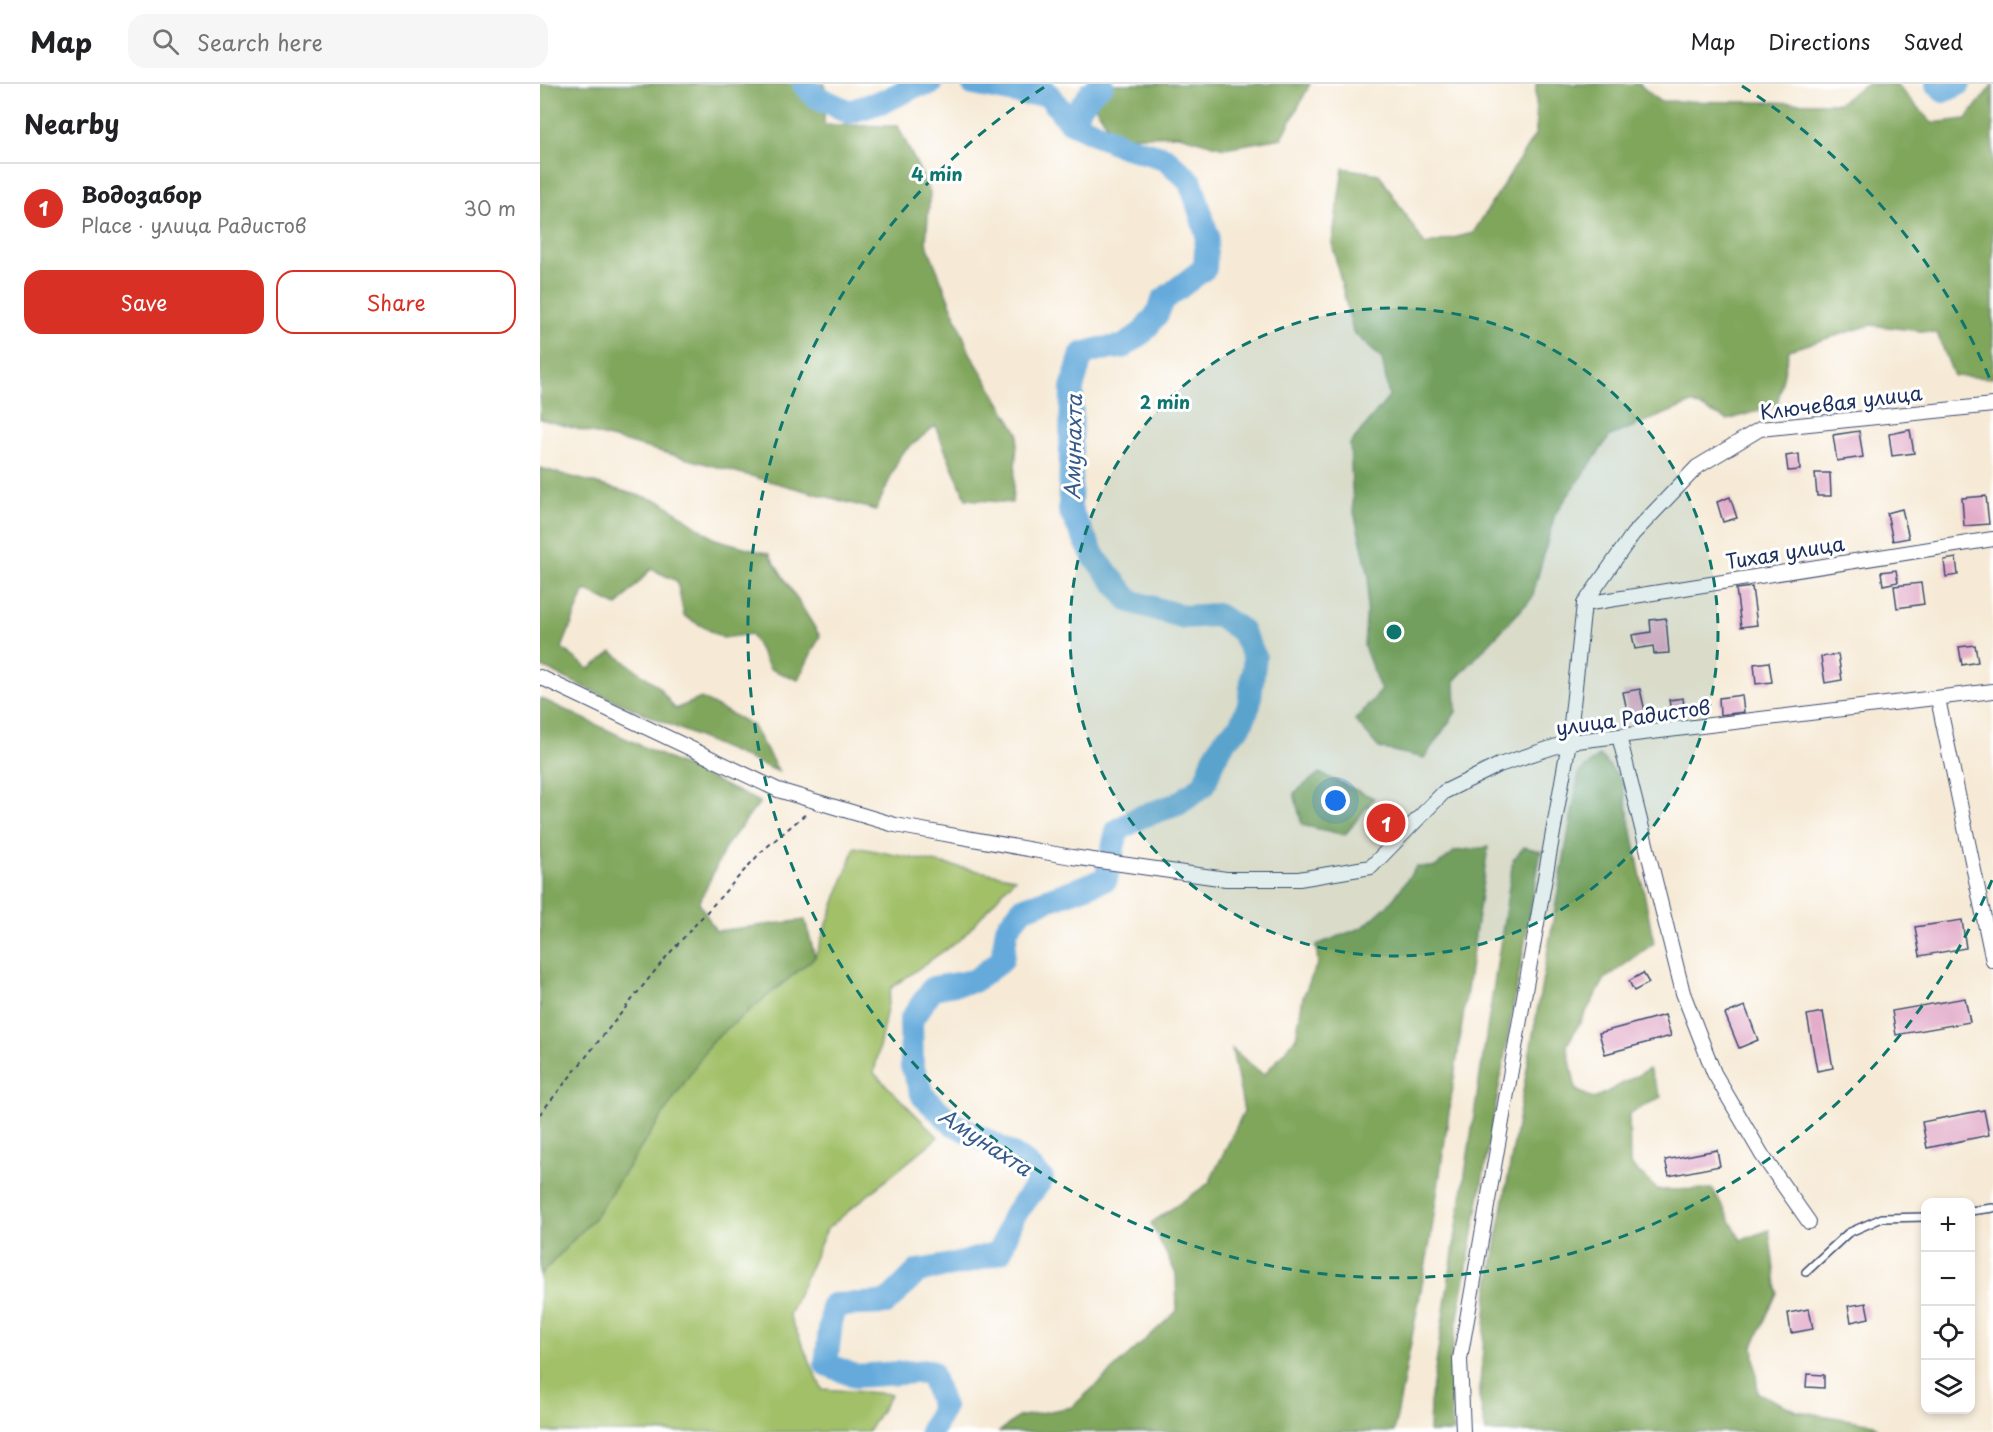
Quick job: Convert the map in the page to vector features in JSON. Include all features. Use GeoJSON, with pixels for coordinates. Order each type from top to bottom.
{"type":"FeatureCollection","features":[{"type":"Feature","properties":{"kind":"street","name":"Ключевая улица"},"geometry":{"type":"LineString","coordinates":[[1464,1432],[1460,1359],[1569,742],[1584,604],[1633,534],[1696,466],[1760,429],[1993,405]]}},
{"type":"Feature","properties":{"kind":"street","name":"Тихая улица"},"geometry":{"type":"LineString","coordinates":[[1584,604],[1993,539]]}},
{"type":"Feature","properties":{"kind":"street","name":"улица Радистов"},"geometry":{"type":"LineString","coordinates":[[540,677],[778,790],[820,803],[895,825],[1072,857],[1226,879],[1299,879],[1371,867],[1444,792],[1499,765],[1569,742],[1993,691]]}},
{"type":"Feature","properties":{"kind":"street"},"geometry":{"type":"LineString","coordinates":[[1938,699],[1993,961]]}},
{"type":"Feature","properties":{"kind":"street"},"geometry":{"type":"LineString","coordinates":[[1619,736],[1683,993],[1714,1073],[1762,1155],[1809,1222]]}},
{"type":"Feature","properties":{"kind":"lane"},"geometry":{"type":"LineString","coordinates":[[1975,1210],[1993,1208]]}},
{"type":"Feature","properties":{"kind":"lane"},"geometry":{"type":"LineString","coordinates":[[1806,1272],[1848,1233],[1882,1218],[1921,1217]]}},
{"type":"Feature","properties":{"kind":"path"},"geometry":{"type":"LineString","coordinates":[[540,1114],[667,956],[760,852],[820,803]]}},
{"type":"Feature","properties":{"kind":"green space"},"geometry":{"type":"Polygon","coordinates":[[[540,84],[825,84],[824,125],[898,126],[930,192],[926,242],[970,353],[1018,433],[1012,503],[966,499],[935,426],[901,454],[876,510],[540,419],[540,84]]]}},
{"type":"Feature","properties":{"kind":"green space"},"geometry":{"type":"Polygon","coordinates":[[[1082,84],[1310,84],[1282,138],[1224,148],[1179,135],[1114,137],[1082,84]]]}},
{"type":"Feature","properties":{"kind":"green space"},"geometry":{"type":"Polygon","coordinates":[[[1536,84],[1639,84],[1659,101],[1839,103],[1866,84],[1896,84],[1932,123],[1966,119],[1993,84],[1993,378],[1954,376],[1937,333],[1871,325],[1789,350],[1777,405],[1728,420],[1692,403],[1610,436],[1555,514],[1532,598],[1455,680],[1456,712],[1424,758],[1379,748],[1355,720],[1381,691],[1364,646],[1369,576],[1353,508],[1350,444],[1389,397],[1382,359],[1353,332],[1332,243],[1343,168],[1379,174],[1425,245],[1473,233],[1536,133],[1536,84]]]}},
{"type":"Feature","properties":{"kind":"green space"},"geometry":{"type":"Polygon","coordinates":[[[540,468],[662,502],[715,539],[769,554],[820,636],[798,680],[770,669],[751,634],[723,638],[684,616],[677,581],[651,569],[617,606],[585,590],[562,648],[589,669],[612,652],[658,686],[675,709],[701,698],[752,725],[779,772],[540,666],[540,468]]]}},
{"type":"Feature","properties":{"kind":"green space"},"geometry":{"type":"Polygon","coordinates":[[[540,698],[760,802],[726,846],[699,903],[716,931],[805,920],[815,957],[712,1041],[594,1218],[540,1275],[540,698]]]}},
{"type":"Feature","properties":{"kind":"green space"},"geometry":{"type":"Polygon","coordinates":[[[1600,755],[1622,781],[1654,943],[1605,979],[1567,1045],[1576,1090],[1594,1099],[1649,1069],[1661,1097],[1629,1114],[1630,1164],[1658,1190],[1713,1189],[1741,1240],[1769,1230],[1777,1293],[1753,1346],[1758,1393],[1797,1411],[1874,1424],[1880,1432],[1486,1432],[1479,1396],[1488,1290],[1579,773],[1600,755]]]}},
{"type":"Feature","properties":{"kind":"green space"},"geometry":{"type":"Polygon","coordinates":[[[1319,773],[1374,798],[1345,835],[1302,825],[1294,793],[1319,773]]]}},
{"type":"Feature","properties":{"kind":"green space"},"geometry":{"type":"Polygon","coordinates":[[[855,847],[1015,878],[962,938],[891,988],[874,1073],[938,1137],[827,1229],[789,1315],[822,1389],[891,1394],[868,1432],[540,1432],[540,1275],[594,1218],[712,1041],[815,957],[855,847]]]}},
{"type":"Feature","properties":{"kind":"green space"},"geometry":{"type":"Polygon","coordinates":[[[1488,847],[1430,1242],[1394,1432],[999,1432],[1018,1417],[1072,1407],[1177,1311],[1176,1274],[1151,1223],[1209,1183],[1244,1111],[1232,1049],[1264,1075],[1296,1038],[1303,997],[1318,962],[1316,945],[1363,927],[1392,901],[1416,867],[1435,867],[1455,851],[1488,847]]]}},
{"type":"Feature","properties":{"kind":"green space"},"geometry":{"type":"Polygon","coordinates":[[[1524,847],[1541,851],[1451,1357],[1454,1432],[1429,1432],[1430,1403],[1513,860],[1524,847]]]}},
{"type":"Feature","properties":{"kind":"building"},"geometry":{"type":"Polygon","coordinates":[[[1910,430],[1914,453],[1892,456],[1889,434],[1910,430]]]}},
{"type":"Feature","properties":{"kind":"building"},"geometry":{"type":"Polygon","coordinates":[[[1859,431],[1863,457],[1837,461],[1833,435],[1859,431]]]}},
{"type":"Feature","properties":{"kind":"building"},"geometry":{"type":"Polygon","coordinates":[[[1799,454],[1800,470],[1788,471],[1786,456],[1799,454]]]}},
{"type":"Feature","properties":{"kind":"building"},"geometry":{"type":"Polygon","coordinates":[[[1815,473],[1830,473],[1831,496],[1817,496],[1815,473]]]}},
{"type":"Feature","properties":{"kind":"building"},"geometry":{"type":"Polygon","coordinates":[[[1986,496],[1989,524],[1964,526],[1962,498],[1986,496]]]}},
{"type":"Feature","properties":{"kind":"building"},"geometry":{"type":"Polygon","coordinates":[[[1730,497],[1737,518],[1723,522],[1717,502],[1730,497]]]}},
{"type":"Feature","properties":{"kind":"building"},"geometry":{"type":"Polygon","coordinates":[[[1902,509],[1909,538],[1893,541],[1887,513],[1902,509]]]}},
{"type":"Feature","properties":{"kind":"building"},"geometry":{"type":"Polygon","coordinates":[[[1956,558],[1958,575],[1946,577],[1944,560],[1956,558]]]}},
{"type":"Feature","properties":{"kind":"building"},"geometry":{"type":"Polygon","coordinates":[[[1896,570],[1898,582],[1883,585],[1881,572],[1896,570]]]}},
{"type":"Feature","properties":{"kind":"building"},"geometry":{"type":"Polygon","coordinates":[[[1921,583],[1924,604],[1897,608],[1894,586],[1921,583]]]}},
{"type":"Feature","properties":{"kind":"building"},"geometry":{"type":"Polygon","coordinates":[[[1752,587],[1757,625],[1741,627],[1736,589],[1752,587]]]}},
{"type":"Feature","properties":{"kind":"building"},"geometry":{"type":"Polygon","coordinates":[[[1666,618],[1669,653],[1654,654],[1653,646],[1635,649],[1632,635],[1651,632],[1650,620],[1666,618]]]}},
{"type":"Feature","properties":{"kind":"building"},"geometry":{"type":"Polygon","coordinates":[[[1975,645],[1978,662],[1962,665],[1959,647],[1975,645]]]}},
{"type":"Feature","properties":{"kind":"building"},"geometry":{"type":"Polygon","coordinates":[[[1838,654],[1842,680],[1825,683],[1821,657],[1838,654]]]}},
{"type":"Feature","properties":{"kind":"building"},"geometry":{"type":"Polygon","coordinates":[[[1769,662],[1772,682],[1756,684],[1754,664],[1769,662]]]}},
{"type":"Feature","properties":{"kind":"building"},"geometry":{"type":"Polygon","coordinates":[[[1640,689],[1645,711],[1628,715],[1623,692],[1640,689]]]}},
{"type":"Feature","properties":{"kind":"building"},"geometry":{"type":"Polygon","coordinates":[[[1742,695],[1744,712],[1720,715],[1719,698],[1742,695]]]}},
{"type":"Feature","properties":{"kind":"building"},"geometry":{"type":"Polygon","coordinates":[[[1683,698],[1685,713],[1672,716],[1669,700],[1683,698]]]}},
{"type":"Feature","properties":{"kind":"building"},"geometry":{"type":"Polygon","coordinates":[[[1389,810],[1398,823],[1383,835],[1374,822],[1389,810]]]}},
{"type":"Feature","properties":{"kind":"building"},"geometry":{"type":"Polygon","coordinates":[[[1962,920],[1966,948],[1920,956],[1915,927],[1962,920]]]}},
{"type":"Feature","properties":{"kind":"building"},"geometry":{"type":"Polygon","coordinates":[[[1643,973],[1649,983],[1634,991],[1629,981],[1643,973]]]}},
{"type":"Feature","properties":{"kind":"building"},"geometry":{"type":"Polygon","coordinates":[[[1965,998],[1970,1022],[1896,1035],[1892,1011],[1965,998]]]}},
{"type":"Feature","properties":{"kind":"building"},"geometry":{"type":"Polygon","coordinates":[[[1745,1006],[1758,1040],[1739,1048],[1725,1014],[1745,1006]]]}},
{"type":"Feature","properties":{"kind":"building"},"geometry":{"type":"Polygon","coordinates":[[[1823,1012],[1833,1068],[1817,1071],[1807,1015],[1823,1012]]]}},
{"type":"Feature","properties":{"kind":"building"},"geometry":{"type":"Polygon","coordinates":[[[1665,1015],[1671,1036],[1605,1054],[1599,1033],[1665,1015]]]}},
{"type":"Feature","properties":{"kind":"building"},"geometry":{"type":"Polygon","coordinates":[[[1984,1110],[1989,1135],[1927,1148],[1922,1122],[1984,1110]]]}},
{"type":"Feature","properties":{"kind":"building"},"geometry":{"type":"Polygon","coordinates":[[[1717,1150],[1720,1166],[1669,1176],[1665,1160],[1717,1150]]]}},
{"type":"Feature","properties":{"kind":"building"},"geometry":{"type":"Polygon","coordinates":[[[1866,1303],[1869,1318],[1851,1322],[1848,1306],[1866,1303]]]}},
{"type":"Feature","properties":{"kind":"building"},"geometry":{"type":"Polygon","coordinates":[[[1809,1309],[1813,1329],[1791,1333],[1788,1313],[1809,1309]]]}},
{"type":"Feature","properties":{"kind":"building"},"geometry":{"type":"Polygon","coordinates":[[[1807,1374],[1824,1375],[1824,1388],[1806,1387],[1807,1374]]]}},
{"type":"Feature","properties":{"kind":"waterway"},"geometry":{"type":"LineString","coordinates":[[804,84],[815,96],[849,112],[887,100],[917,85],[930,84]]}},
{"type":"Feature","properties":{"kind":"waterway","name":"Амунахта"},"geometry":{"type":"LineString","coordinates":[[931,1432],[943,1408],[930,1371],[855,1376],[826,1364],[833,1305],[886,1303],[918,1271],[963,1263],[1000,1252],[1014,1215],[1042,1179],[1023,1161],[953,1124],[923,1096],[912,1066],[911,1020],[933,988],[974,981],[1002,960],[1007,928],[1022,909],[1106,879],[1117,831],[1140,817],[1178,804],[1204,785],[1214,758],[1226,739],[1240,726],[1249,705],[1255,657],[1241,630],[1217,615],[1184,617],[1130,601],[1094,557],[1070,510],[1072,388],[1082,354],[1100,349],[1123,347],[1143,332],[1157,314],[1163,300],[1205,268],[1207,235],[1191,182],[1165,158],[1123,146],[1069,121],[1047,93],[1025,94],[973,84]]}},
{"type":"Feature","properties":{"kind":"waterway"},"geometry":{"type":"LineString","coordinates":[[1069,121],[1092,92],[1102,84]]}},
{"type":"Feature","properties":{"kind":"waterway"},"geometry":{"type":"LineString","coordinates":[[1937,84],[1944,91],[1959,84]]}},
{"type":"Feature","properties":{"kind":"place","name":"Водозабор"},"geometry":{"type":"Point","coordinates":[1386,823]}}]}
